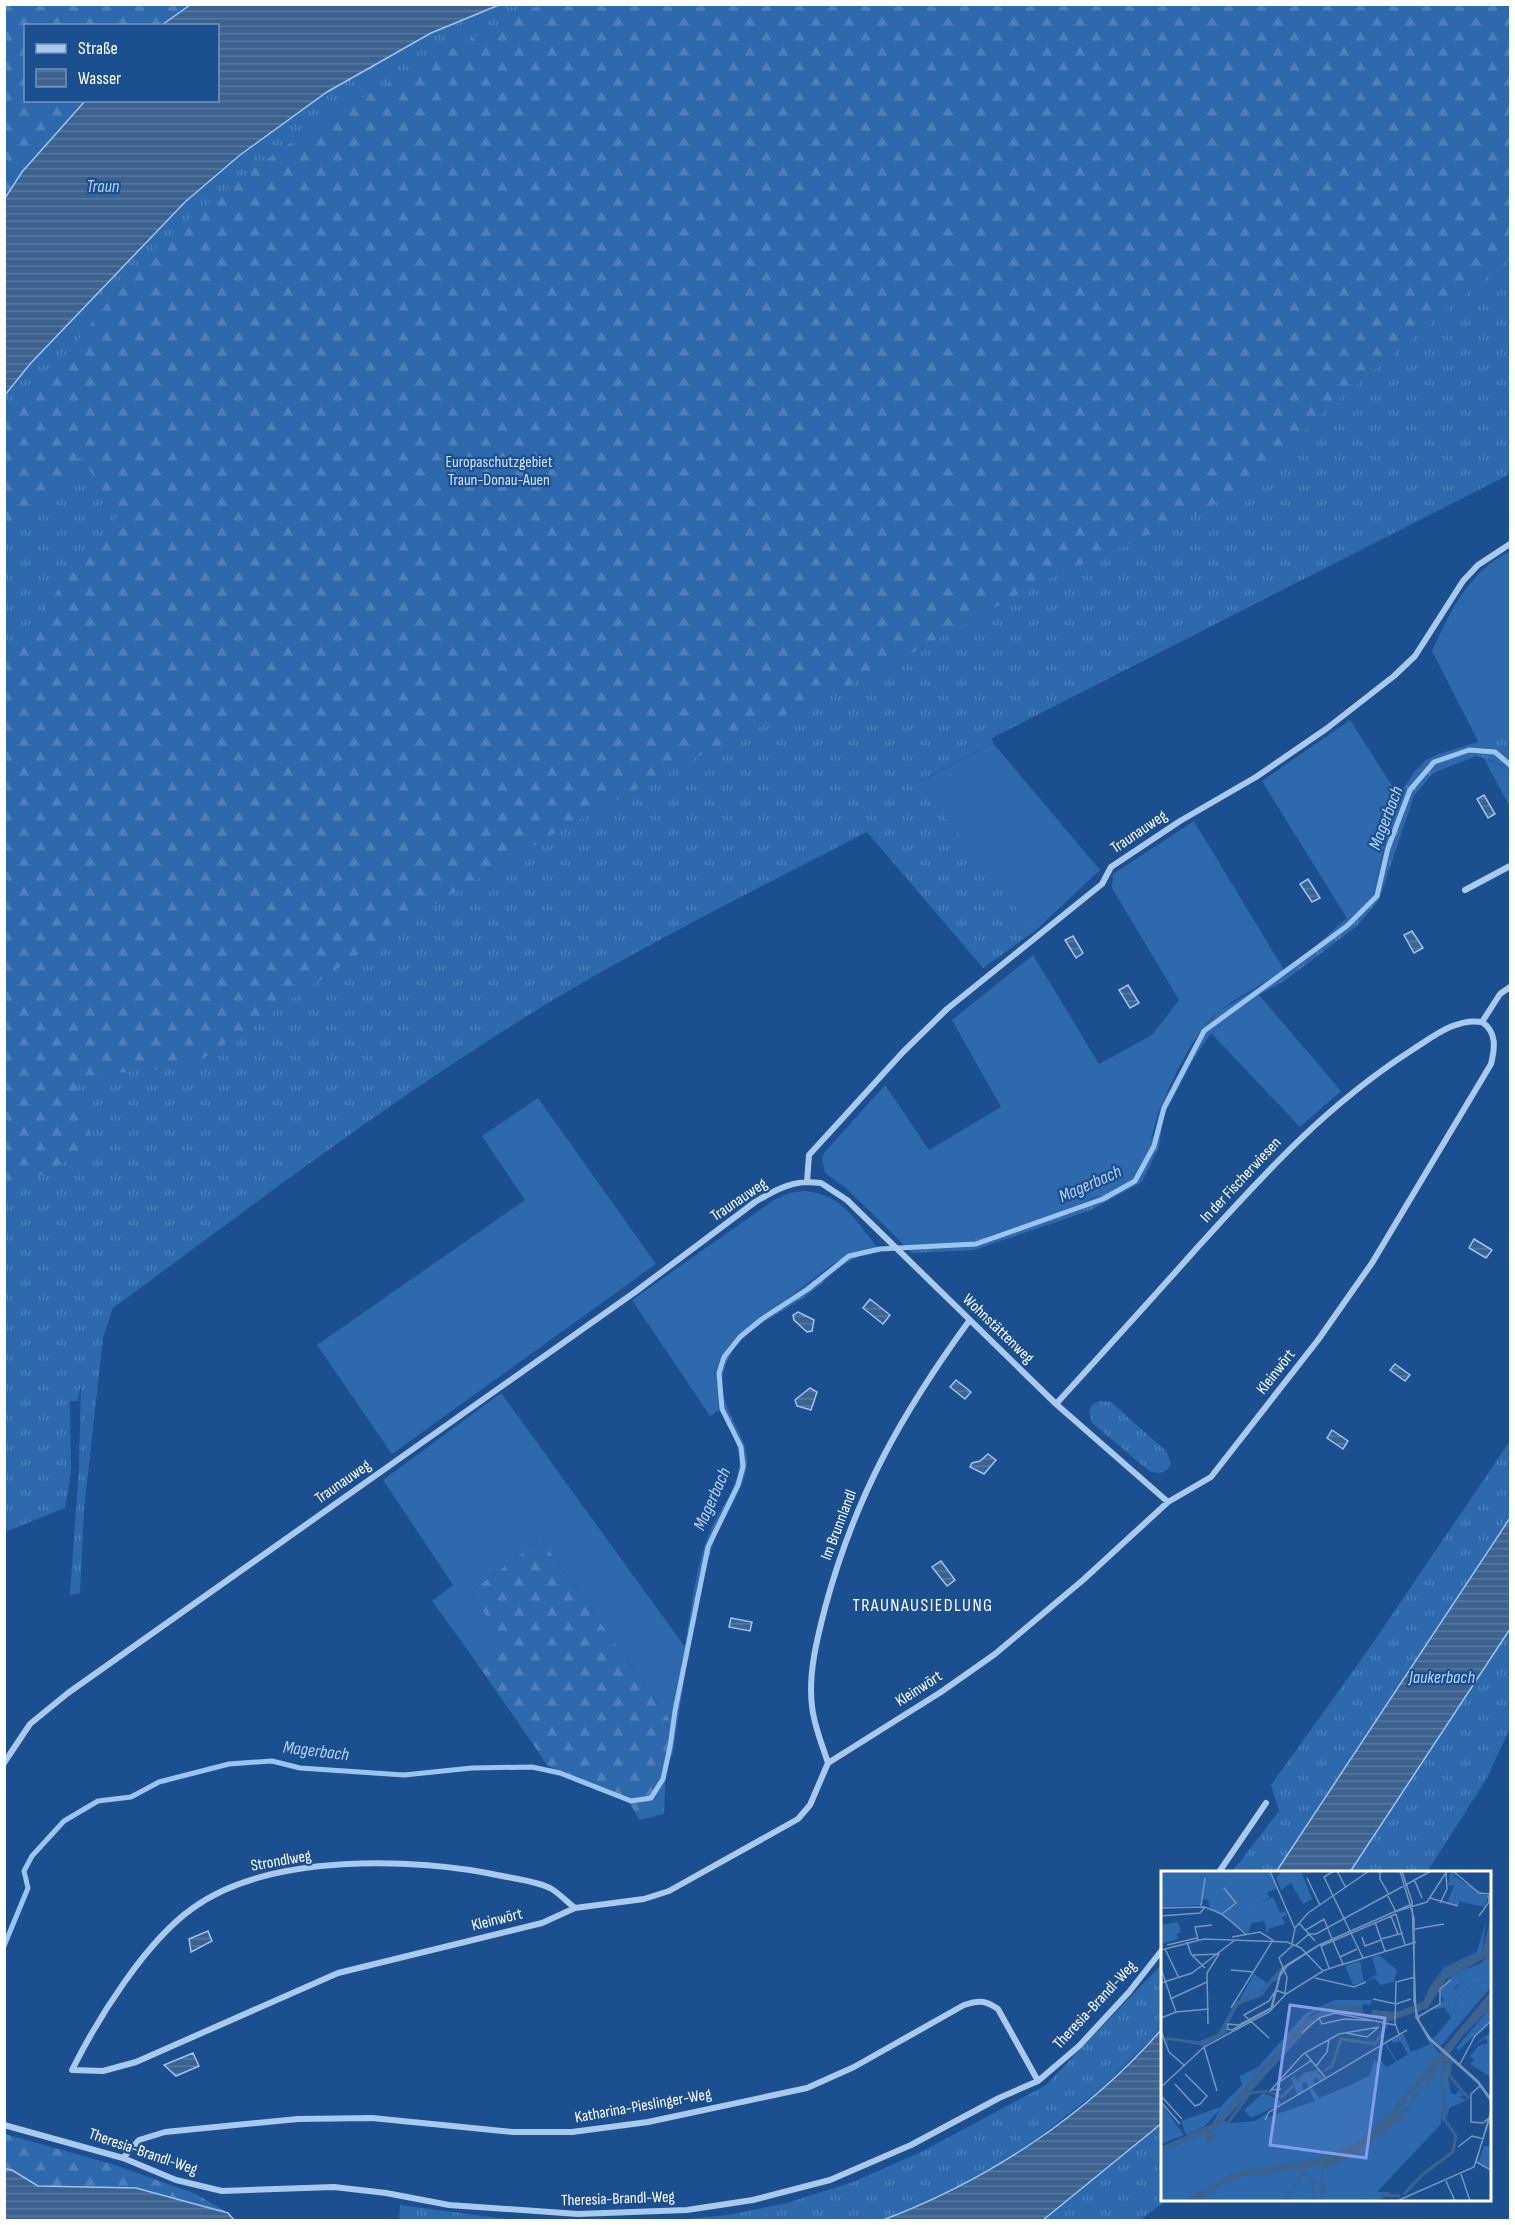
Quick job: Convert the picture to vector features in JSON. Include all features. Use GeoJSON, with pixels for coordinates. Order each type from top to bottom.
{"type":"FeatureCollection","features":[{"type":"Feature","properties":{"kind":"street","name":"Traunauweg"},"geometry":{"type":"LineString","coordinates":[[4,1763],[30,1724],[68,1693],[625,1299],[755,1202],[783,1187],[807,1182],[810,1155],[903,1052],[947,1009],[1036,940],[1102,884],[1111,867],[1296,750],[1394,676],[1415,656],[1463,580],[1478,565],[1510,544]]}},
{"type":"Feature","properties":{"kind":"street"},"geometry":{"type":"LineString","coordinates":[[1465,890],[1510,866]]}},
{"type":"Feature","properties":{"kind":"street"},"geometry":{"type":"LineString","coordinates":[[1482,1022],[1500,994],[1510,987]]}},
{"type":"Feature","properties":{"kind":"street","name":"In der Fischerwiesen"},"geometry":{"type":"LineString","coordinates":[[1056,1404],[1254,1185],[1321,1117],[1391,1064],[1440,1032],[1471,1020],[1482,1022]]}},
{"type":"Feature","properties":{"kind":"street","name":"Kleinwört"},"geometry":{"type":"LineString","coordinates":[[72,2070],[103,2071],[136,2062],[338,1973],[542,1923],[575,1908],[644,1899],[669,1891],[798,1819],[810,1805],[828,1763],[941,1692],[995,1654],[1083,1580],[1168,1502],[1211,1477],[1313,1346],[1372,1263],[1491,1064],[1495,1042],[1488,1026],[1482,1022]]}},
{"type":"Feature","properties":{"kind":"street","name":"Wohnstättenweg"},"geometry":{"type":"LineString","coordinates":[[807,1182],[821,1184],[836,1192],[1056,1404],[1168,1502]]}},
{"type":"Feature","properties":{"kind":"street","name":"Im Brunnlandl"},"geometry":{"type":"LineString","coordinates":[[828,1763],[816,1724],[811,1690],[821,1625],[838,1562],[865,1492],[901,1420],[969,1321]]}},
{"type":"Feature","properties":{"kind":"street"},"geometry":{"type":"LineString","coordinates":[[1220,1871],[1266,1803]]}},
{"type":"Feature","properties":{"kind":"street","name":"Strondlweg"},"geometry":{"type":"LineString","coordinates":[[72,2070],[88,2039],[159,1936],[220,1890],[243,1882],[356,1862],[420,1865],[483,1872],[526,1881],[550,1888],[575,1908]]}},
{"type":"Feature","properties":{"kind":"street","name":"Theresia-Brandl-Weg"},"geometry":{"type":"LineString","coordinates":[[4,2125],[123,2158],[176,2180],[222,2191],[334,2187],[386,2193],[449,2205],[543,2214],[621,2214],[687,2210],[773,2196],[830,2180],[911,2145],[999,2098],[1038,2081],[1079,2046],[1129,1992],[1161,1951]]}},
{"type":"Feature","properties":{"kind":"street","name":"Katharina-Pieslinger-Weg"},"geometry":{"type":"LineString","coordinates":[[123,2158],[139,2140],[165,2132],[298,2119],[372,2118],[512,2133],[572,2132],[648,2122],[807,2088],[854,2067],[964,2005],[978,2000],[988,2002],[998,2009],[1038,2081]]}},
{"type":"Feature","properties":{"kind":"green space","name":"Europaschutzgebiet Traun-Donau-Auen"},"geometry":{"type":"Polygon","coordinates":[[[542,4],[1510,5],[1510,258],[1319,416],[1262,476],[1203,511],[1040,583],[879,671],[718,746],[560,830],[425,910],[192,1066],[74,1077],[94,1146],[26,1183],[5,1183],[5,657],[118,515],[81,456],[39,509],[5,532],[5,413],[65,355],[155,249],[245,175],[339,112],[388,83],[542,4]]]}},
{"type":"Feature","properties":{"kind":"green space","name":"Europaschutzgebiet Traun-Donau-Auen"},"geometry":{"type":"Polygon","coordinates":[[[5,5],[1510,5],[1510,474],[992,738],[993,743],[919,782],[1035,931],[983,968],[867,832],[587,980],[497,1035],[351,1134],[113,1308],[103,1338],[84,1510],[80,1593],[70,1595],[79,1467],[81,1383],[78,1401],[70,1401],[71,1473],[65,1508],[5,1532],[5,5]]]}},
{"type":"Feature","properties":{"kind":"green space"},"geometry":{"type":"Polygon","coordinates":[[[5,5],[190,5],[163,24],[24,24],[24,102],[84,102],[22,172],[5,198],[5,5]]]}},
{"type":"Feature","properties":{"kind":"green space"},"geometry":{"type":"Polygon","coordinates":[[[1510,551],[1510,739],[1477,739],[1432,651],[1454,607],[1472,581],[1495,560],[1510,551]]]}},
{"type":"Feature","properties":{"kind":"green space"},"geometry":{"type":"Polygon","coordinates":[[[1350,720],[1400,798],[1383,850],[1373,894],[1348,920],[1262,781],[1350,720]]]}},
{"type":"Feature","properties":{"kind":"green space"},"geometry":{"type":"Polygon","coordinates":[[[1477,739],[1510,739],[1510,770],[1491,760],[1476,756],[1433,773],[1414,796],[1379,900],[1357,926],[1287,979],[1259,995],[1211,1033],[1194,1058],[1164,1115],[1159,1147],[1142,1182],[1091,1210],[974,1250],[912,1253],[902,1243],[972,1239],[998,1233],[1096,1198],[1153,1137],[1162,1103],[1204,1027],[1221,1010],[1265,984],[1316,946],[1373,894],[1392,818],[1404,787],[1415,771],[1426,760],[1478,742],[1477,739]]]}},
{"type":"Feature","properties":{"kind":"green space"},"geometry":{"type":"Polygon","coordinates":[[[993,743],[1100,870],[1035,931],[918,783],[993,743]]]}},
{"type":"Feature","properties":{"kind":"green space"},"geometry":{"type":"Polygon","coordinates":[[[1483,757],[1510,770],[1510,807],[1483,757]]]}},
{"type":"Feature","properties":{"kind":"green space"},"geometry":{"type":"Polygon","coordinates":[[[1194,821],[1284,970],[1222,1009],[1203,1028],[1174,1077],[1163,1101],[1141,1165],[1124,1182],[1083,1203],[986,1236],[902,1243],[845,1187],[825,1173],[822,1158],[824,1153],[885,1085],[929,1150],[1001,1107],[952,1020],[1033,955],[1099,1064],[1152,1035],[1179,1000],[1112,888],[1113,874],[1194,821]]]}},
{"type":"Feature","properties":{"kind":"green space"},"geometry":{"type":"Polygon","coordinates":[[[1259,995],[1341,1091],[1300,1127],[1211,1033],[1259,995]]]}},
{"type":"Feature","properties":{"kind":"green space"},"geometry":{"type":"Polygon","coordinates":[[[538,1098],[656,1264],[392,1454],[317,1345],[525,1200],[482,1136],[538,1098]]]}},
{"type":"Feature","properties":{"kind":"green space"},"geometry":{"type":"Polygon","coordinates":[[[805,1191],[827,1197],[845,1208],[873,1242],[830,1266],[740,1334],[721,1355],[714,1374],[719,1410],[710,1416],[632,1300],[774,1200],[789,1193],[805,1191]]]}},
{"type":"Feature","properties":{"kind":"green space"},"geometry":{"type":"Polygon","coordinates":[[[873,1242],[878,1248],[844,1265],[813,1291],[744,1337],[729,1357],[723,1373],[725,1402],[742,1439],[747,1464],[737,1496],[716,1537],[705,1573],[689,1649],[673,1753],[670,1712],[700,1562],[709,1534],[734,1486],[739,1468],[739,1454],[718,1401],[715,1387],[715,1372],[721,1356],[737,1334],[760,1316],[855,1251],[873,1242]]]}},
{"type":"Feature","properties":{"kind":"green space"},"geometry":{"type":"Polygon","coordinates":[[[501,1393],[685,1647],[670,1720],[541,1539],[470,1592],[503,1641],[476,1662],[432,1601],[453,1585],[383,1480],[501,1393]]]}},
{"type":"Feature","properties":{"kind":"green space"},"geometry":{"type":"Polygon","coordinates":[[[1099,1401],[1111,1402],[1167,1452],[1171,1465],[1169,1468],[1155,1473],[1149,1471],[1092,1423],[1089,1411],[1092,1405],[1099,1401]]]}},
{"type":"Feature","properties":{"kind":"green space"},"geometry":{"type":"Polygon","coordinates":[[[1510,1441],[1510,1518],[1277,1871],[1233,1871],[1279,1811],[1271,1785],[1366,1653],[1510,1441]]]}},
{"type":"Feature","properties":{"kind":"green space"},"geometry":{"type":"Polygon","coordinates":[[[541,1539],[670,1720],[673,1753],[666,1767],[664,1814],[640,1820],[630,1804],[610,1791],[548,1766],[476,1662],[502,1641],[470,1592],[541,1539]]]}},
{"type":"Feature","properties":{"kind":"green space"},"geometry":{"type":"Polygon","coordinates":[[[1510,1629],[1510,1728],[1487,1778],[1428,1871],[1351,1871],[1510,1629]]]}},
{"type":"Feature","properties":{"kind":"green space"},"geometry":{"type":"Polygon","coordinates":[[[1161,1965],[1161,2030],[1103,2087],[1029,2145],[975,2180],[883,2220],[675,2220],[728,2215],[787,2203],[853,2182],[923,2151],[1046,2085],[1161,1965]]]}},
{"type":"Feature","properties":{"kind":"green space"},"geometry":{"type":"Polygon","coordinates":[[[1161,2124],[1161,2201],[1166,2201],[1140,2220],[1043,2220],[1161,2124]]]}},
{"type":"Feature","properties":{"kind":"green space"},"geometry":{"type":"Polygon","coordinates":[[[5,2134],[112,2164],[196,2194],[228,2213],[105,2189],[38,2186],[12,2170],[5,2169],[5,2134]]]}},
{"type":"Feature","properties":{"kind":"green space"},"geometry":{"type":"Polygon","coordinates":[[[400,2205],[514,2220],[399,2220],[400,2205]]]}},
{"type":"Feature","properties":{"kind":"water","name":"Traun"},"geometry":{"type":"Polygon","coordinates":[[[190,5],[499,5],[431,33],[327,92],[240,155],[185,202],[30,364],[5,395],[5,198],[22,172],[84,102],[219,102],[219,24],[163,24],[190,5]]]}},
{"type":"Feature","properties":{"kind":"water"},"geometry":{"type":"Polygon","coordinates":[[[1484,795],[1495,814],[1488,818],[1477,799],[1484,795]]]}},
{"type":"Feature","properties":{"kind":"water"},"geometry":{"type":"Polygon","coordinates":[[[1308,879],[1320,898],[1312,902],[1300,884],[1308,879]]]}},
{"type":"Feature","properties":{"kind":"water"},"geometry":{"type":"Polygon","coordinates":[[[1412,931],[1423,948],[1414,953],[1404,935],[1412,931]]]}},
{"type":"Feature","properties":{"kind":"water"},"geometry":{"type":"Polygon","coordinates":[[[1073,936],[1083,953],[1076,958],[1065,940],[1073,936]]]}},
{"type":"Feature","properties":{"kind":"water"},"geometry":{"type":"Polygon","coordinates":[[[1128,985],[1139,1003],[1130,1008],[1119,990],[1128,985]]]}},
{"type":"Feature","properties":{"kind":"water"},"geometry":{"type":"Polygon","coordinates":[[[1474,1239],[1492,1250],[1486,1258],[1469,1248],[1474,1239]]]}},
{"type":"Feature","properties":{"kind":"water"},"geometry":{"type":"Polygon","coordinates":[[[870,1299],[890,1315],[883,1324],[863,1308],[870,1299]]]}},
{"type":"Feature","properties":{"kind":"water"},"geometry":{"type":"Polygon","coordinates":[[[798,1312],[814,1320],[812,1331],[807,1332],[794,1320],[793,1315],[798,1312]]]}},
{"type":"Feature","properties":{"kind":"water"},"geometry":{"type":"Polygon","coordinates":[[[1395,1364],[1410,1375],[1405,1381],[1390,1370],[1395,1364]]]}},
{"type":"Feature","properties":{"kind":"water"},"geometry":{"type":"Polygon","coordinates":[[[956,1380],[971,1392],[965,1399],[950,1387],[956,1380]]]}},
{"type":"Feature","properties":{"kind":"water"},"geometry":{"type":"Polygon","coordinates":[[[810,1388],[817,1392],[811,1410],[797,1406],[795,1400],[810,1388]]]}},
{"type":"Feature","properties":{"kind":"water"},"geometry":{"type":"Polygon","coordinates":[[[1332,1430],[1348,1441],[1343,1449],[1327,1438],[1332,1430]]]}},
{"type":"Feature","properties":{"kind":"water"},"geometry":{"type":"Polygon","coordinates":[[[988,1454],[996,1460],[984,1474],[970,1467],[972,1463],[980,1461],[988,1454]]]}},
{"type":"Feature","properties":{"kind":"water","name":"Jaukerbach"},"geometry":{"type":"Polygon","coordinates":[[[1510,1518],[1510,1629],[1351,1871],[1277,1871],[1510,1518]]]}},
{"type":"Feature","properties":{"kind":"water"},"geometry":{"type":"Polygon","coordinates":[[[941,1561],[955,1580],[947,1586],[932,1567],[941,1561]]]}},
{"type":"Feature","properties":{"kind":"water"},"geometry":{"type":"Polygon","coordinates":[[[731,1618],[752,1622],[750,1631],[729,1627],[731,1618]]]}},
{"type":"Feature","properties":{"kind":"water"},"geometry":{"type":"Polygon","coordinates":[[[208,1931],[212,1941],[191,1952],[189,1939],[208,1931]]]}},
{"type":"Feature","properties":{"kind":"water"},"geometry":{"type":"Polygon","coordinates":[[[1161,2030],[1161,2124],[1043,2220],[883,2220],[961,2185],[1034,2142],[1102,2090],[1161,2030]]]}},
{"type":"Feature","properties":{"kind":"water"},"geometry":{"type":"Polygon","coordinates":[[[193,2053],[199,2066],[176,2076],[164,2065],[193,2053]]]}},
{"type":"Feature","properties":{"kind":"water"},"geometry":{"type":"Polygon","coordinates":[[[5,2169],[12,2170],[38,2186],[136,2188],[228,2213],[234,2220],[5,2220],[5,2169]]]}},
{"type":"Feature","properties":{"kind":"waterway","name":"Magerbach"},"geometry":{"type":"LineString","coordinates":[[4,1946],[28,1888],[24,1871],[32,1856],[64,1821],[98,1801],[131,1797],[159,1782],[229,1764],[272,1761],[300,1768],[404,1775],[472,1768],[532,1767],[560,1773],[631,1801],[651,1798],[663,1779],[708,1547],[738,1485],[743,1467],[741,1447],[722,1409],[719,1373],[724,1357],[740,1337],[762,1319],[808,1289],[849,1256],[880,1249],[976,1244],[1103,1199],[1135,1181],[1154,1146],[1164,1108],[1204,1031],[1347,926],[1377,896],[1388,848],[1410,790],[1434,762],[1469,750],[1495,752],[1510,765]]}},
{"type":"Feature","properties":{"kind":"district","name":"TRAUNAUSIEDLUNG"},"geometry":{"type":"Point","coordinates":[923,1605]}}]}
